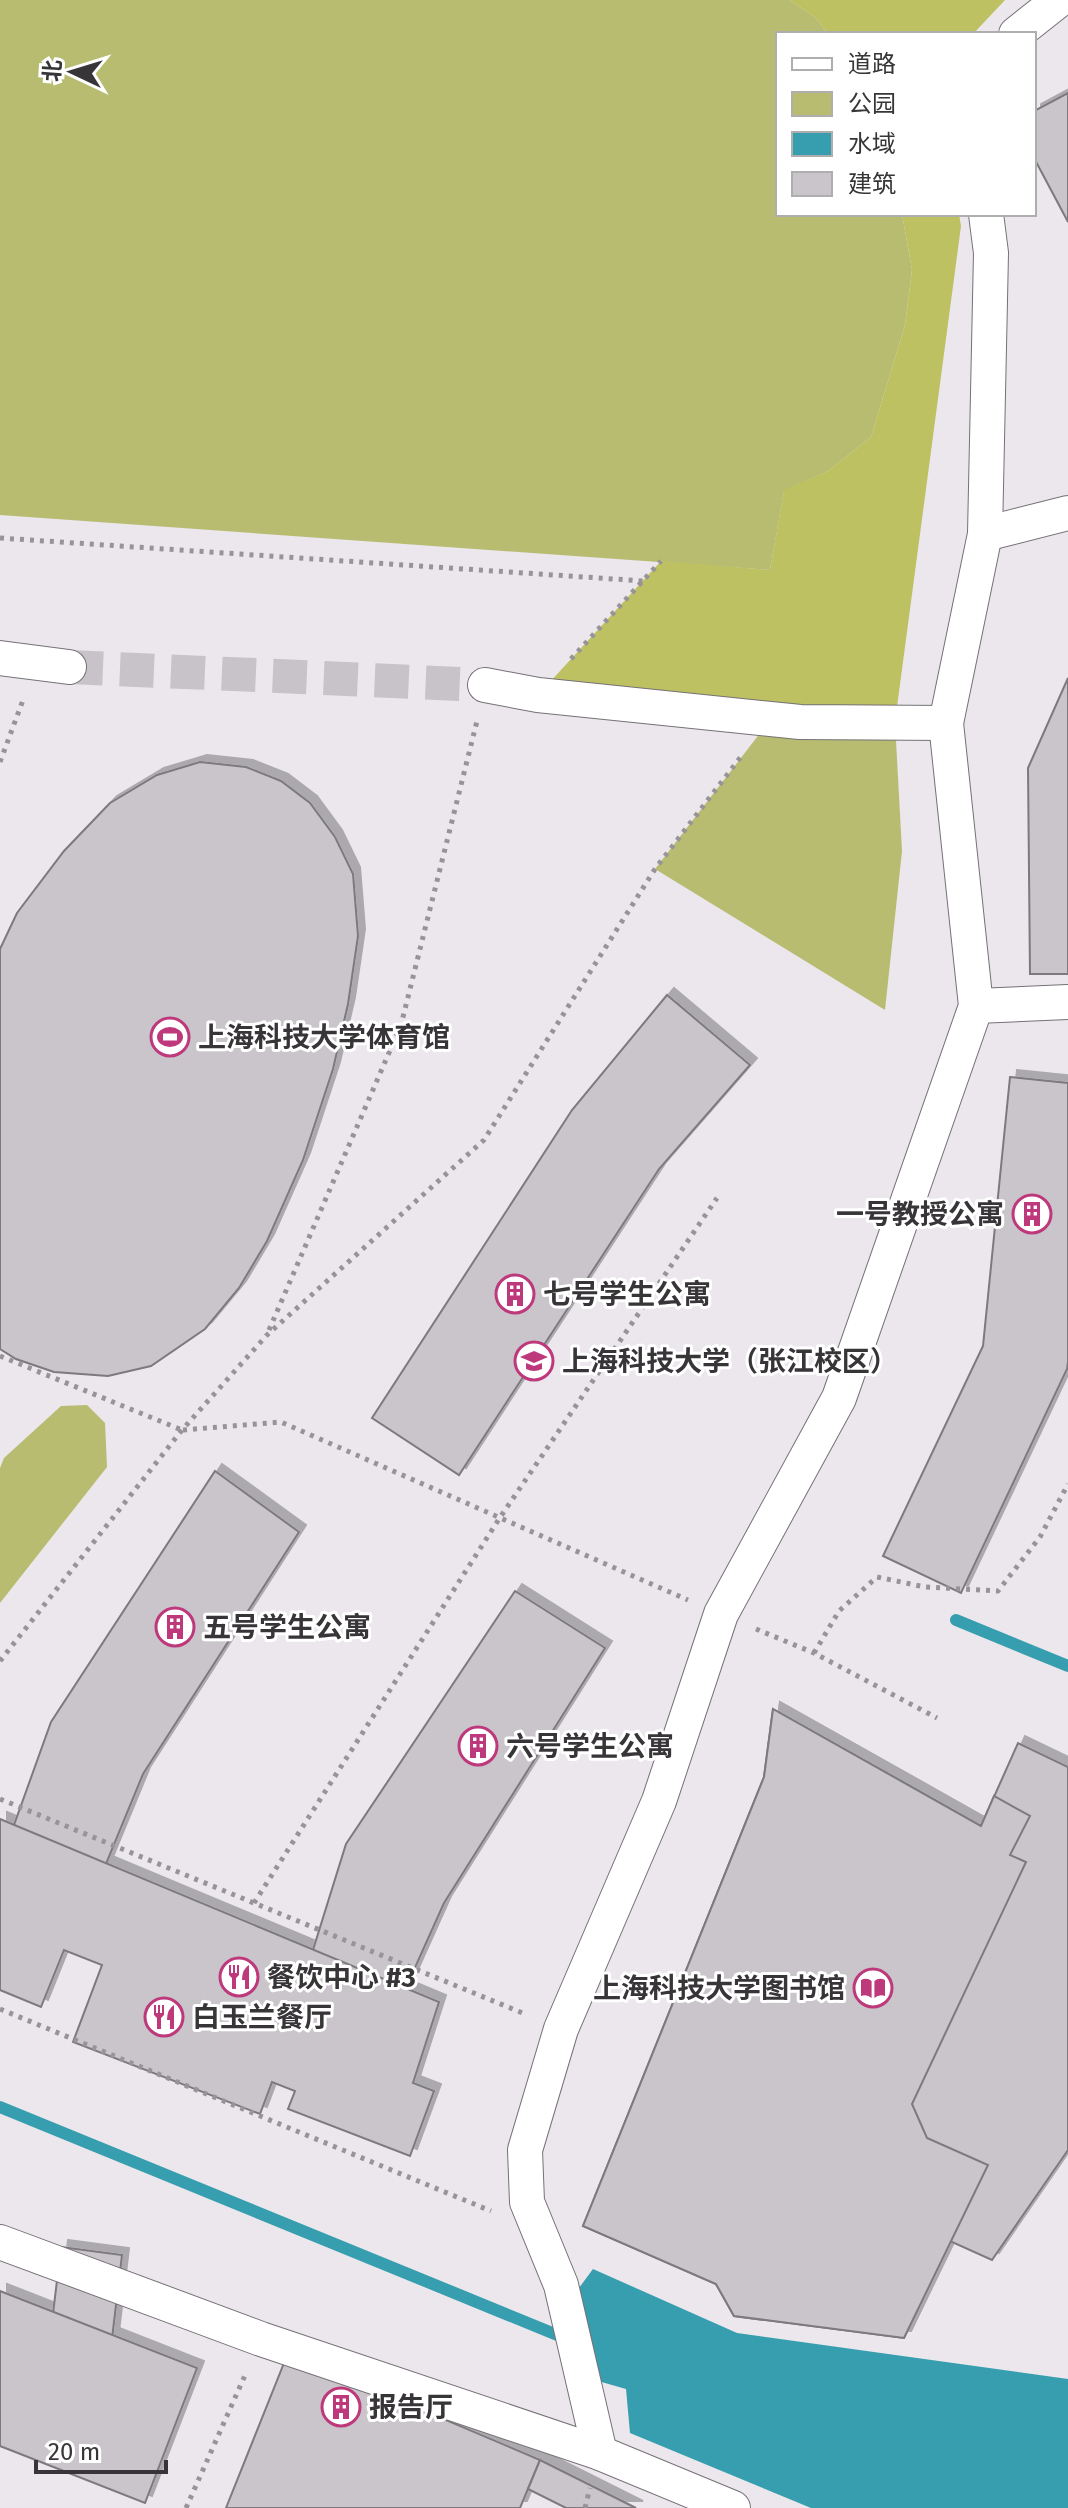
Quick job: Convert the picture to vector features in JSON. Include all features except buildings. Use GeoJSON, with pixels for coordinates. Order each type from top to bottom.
{"type":"FeatureCollection","features":[{"type":"Feature","properties":{"kind":"street"},"geometry":{"type":"LineString","coordinates":[[1019,32],[1059,0]]}},
{"type":"Feature","properties":{"kind":"street"},"geometry":{"type":"LineString","coordinates":[[600,2453],[561,2285],[527,2202],[525,2150],[561,2029],[659,1801],[721,1614],[839,1398],[976,1006],[946,723],[985,534],[991,253],[986,216]]}},
{"type":"Feature","properties":{"kind":"street"},"geometry":{"type":"LineString","coordinates":[[985,534],[1068,513]]}},
{"type":"Feature","properties":{"kind":"street"},"geometry":{"type":"LineString","coordinates":[[0,658],[53,665]]}},
{"type":"Feature","properties":{"kind":"street"},"geometry":{"type":"LineString","coordinates":[[485,685],[538,695],[800,722],[946,723]]}},
{"type":"Feature","properties":{"kind":"street"},"geometry":{"type":"LineString","coordinates":[[976,1006],[1068,1002]]}},
{"type":"Feature","properties":{"kind":"street"},"geometry":{"type":"LineString","coordinates":[[0,2242],[261,2339],[600,2453],[733,2508]]}},
{"type":"Feature","properties":{"kind":"path"},"geometry":{"type":"LineString","coordinates":[[0,538],[644,581]]}},
{"type":"Feature","properties":{"kind":"path"},"geometry":{"type":"LineString","coordinates":[[538,695],[661,561]]}},
{"type":"Feature","properties":{"kind":"path"},"geometry":{"type":"LineString","coordinates":[[0,762],[53,665]]}},
{"type":"Feature","properties":{"kind":"path"},"geometry":{"type":"LineString","coordinates":[[267,1335],[401,1025],[485,685]]}},
{"type":"Feature","properties":{"kind":"path"},"geometry":{"type":"LineString","coordinates":[[0,1661],[182,1430],[267,1335],[484,1140],[655,869],[771,719]]}},
{"type":"Feature","properties":{"kind":"path"},"geometry":{"type":"LineString","coordinates":[[254,1903],[499,1519],[717,1198]]}},
{"type":"Feature","properties":{"kind":"path"},"geometry":{"type":"LineString","coordinates":[[0,1356],[182,1430],[281,1422],[814,1653],[937,1718]]}},
{"type":"Feature","properties":{"kind":"path"},"geometry":{"type":"LineString","coordinates":[[814,1653],[839,1611],[877,1577],[925,1587],[998,1591],[1040,1537],[1068,1484]]}},
{"type":"Feature","properties":{"kind":"path"},"geometry":{"type":"LineString","coordinates":[[0,1799],[561,2029]]}},
{"type":"Feature","properties":{"kind":"path"},"geometry":{"type":"LineString","coordinates":[[0,2009],[498,2214]]}},
{"type":"Feature","properties":{"kind":"path"},"geometry":{"type":"LineString","coordinates":[[186,2508],[261,2339]]}},
{"type":"Feature","properties":{"kind":"green space"},"geometry":{"type":"Polygon","coordinates":[[[0,0],[789,0],[815,17],[826,32],[776,32],[776,216],[902,216],[912,270],[905,325],[871,437],[828,471],[784,491],[770,570],[0,515],[0,0]]]}},
{"type":"Feature","properties":{"kind":"green space"},"geometry":{"type":"Polygon","coordinates":[[[789,0],[1005,0],[975,32],[826,32],[815,17],[789,0]]]}},
{"type":"Feature","properties":{"kind":"green space"},"geometry":{"type":"Polygon","coordinates":[[[902,216],[959,216],[961,226],[895,722],[538,695],[661,561],[770,570],[784,490],[828,471],[871,437],[905,325],[912,270],[902,216]]]}},
{"type":"Feature","properties":{"kind":"green space"},"geometry":{"type":"Polygon","coordinates":[[[771,719],[895,722],[902,851],[885,1010],[655,869],[771,719]]]}},
{"type":"Feature","properties":{"kind":"green space"},"geometry":{"type":"Polygon","coordinates":[[[87,1405],[105,1423],[107,1467],[0,1603],[0,1468],[4,1458],[61,1406],[87,1405]]]}},
{"type":"Feature","properties":{"kind":"water"},"geometry":{"type":"Polygon","coordinates":[[[593,2269],[737,2333],[1068,2379],[1068,2508],[811,2508],[630,2433],[626,2389],[598,2381],[576,2292],[593,2269]]]}},
{"type":"Feature","properties":{"kind":"waterway"},"geometry":{"type":"LineString","coordinates":[[956,1620],[1068,1666]]}},
{"type":"Feature","properties":{"kind":"waterway"},"geometry":{"type":"LineString","coordinates":[[0,2107],[567,2339]]}},
{"type":"Feature","properties":{"kind":"tunnel"},"geometry":{"type":"LineString","coordinates":[[69,667],[485,685]]}},
{"type":"Feature","properties":{"kind":"place","name":"上海科技大学体育馆"},"geometry":{"type":"Point","coordinates":[170,1037]}},
{"type":"Feature","properties":{"kind":"place","name":"一号教授公寓"},"geometry":{"type":"Point","coordinates":[1032,1214]}},
{"type":"Feature","properties":{"kind":"place","name":"七号学生公寓"},"geometry":{"type":"Point","coordinates":[515,1294]}},
{"type":"Feature","properties":{"kind":"place","name":"上海科技大学（张江校区）"},"geometry":{"type":"Point","coordinates":[534,1361]}},
{"type":"Feature","properties":{"kind":"place","name":"五号学生公寓"},"geometry":{"type":"Point","coordinates":[175,1627]}},
{"type":"Feature","properties":{"kind":"place","name":"六号学生公寓"},"geometry":{"type":"Point","coordinates":[478,1746]}},
{"type":"Feature","properties":{"kind":"place","name":"餐饮中心 #3"},"geometry":{"type":"Point","coordinates":[239,1977]}},
{"type":"Feature","properties":{"kind":"place","name":"上海科技大学图书馆"},"geometry":{"type":"Point","coordinates":[873,1988]}},
{"type":"Feature","properties":{"kind":"place","name":"白玉兰餐厅"},"geometry":{"type":"Point","coordinates":[164,2017]}},
{"type":"Feature","properties":{"kind":"place","name":"报告厅"},"geometry":{"type":"Point","coordinates":[341,2407]}}]}
